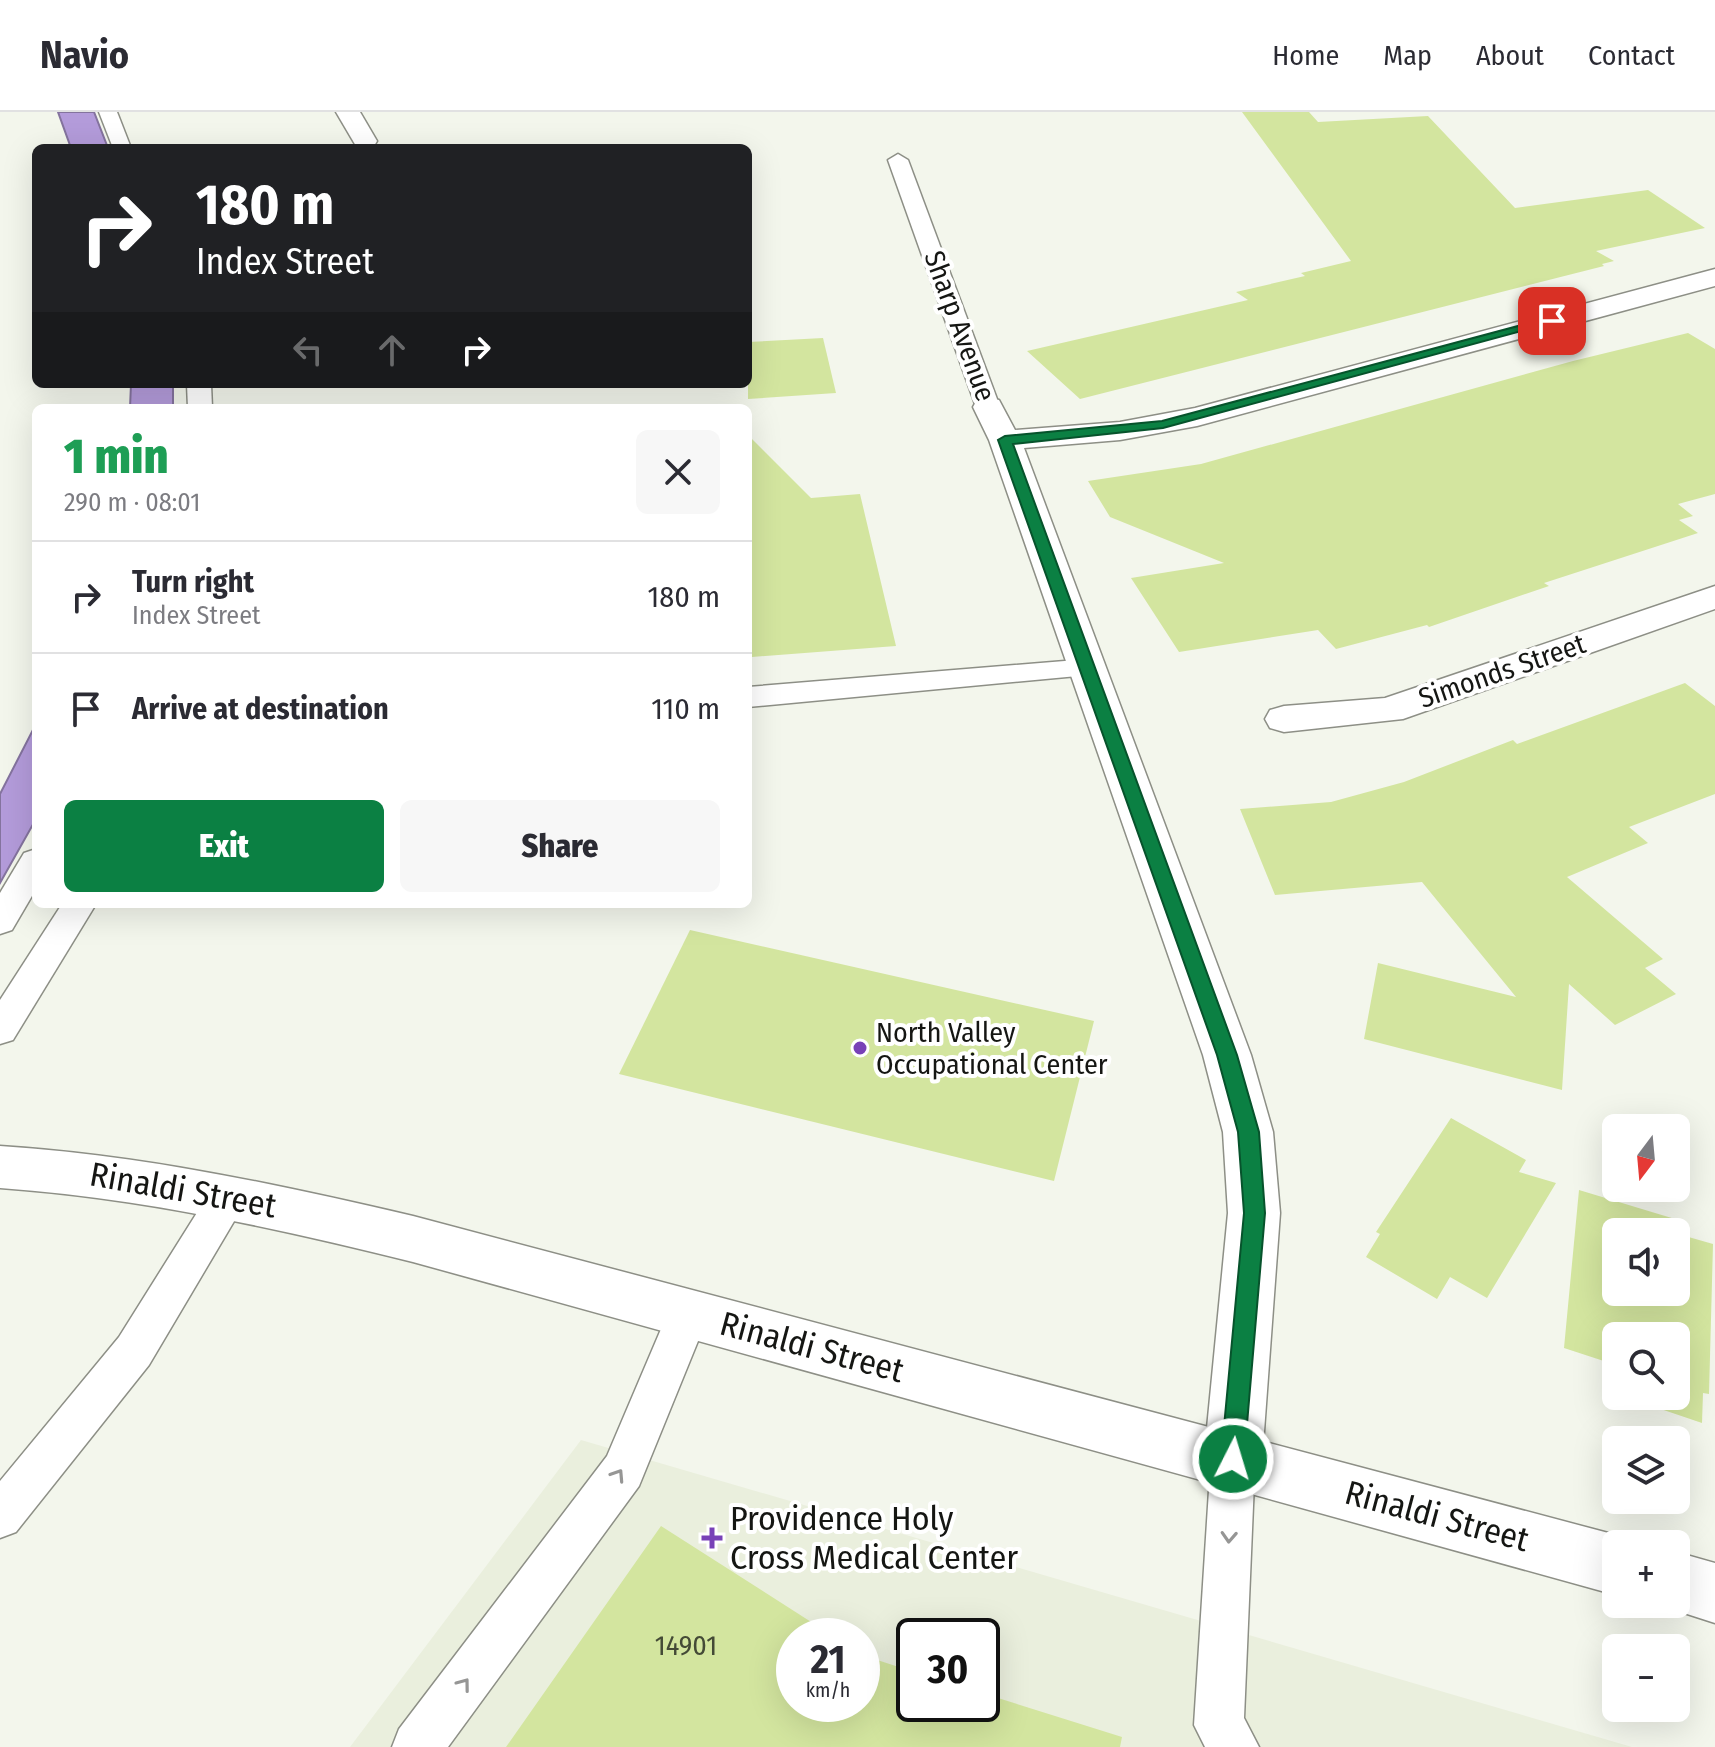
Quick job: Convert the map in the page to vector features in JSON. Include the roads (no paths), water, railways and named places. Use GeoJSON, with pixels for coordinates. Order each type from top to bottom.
{"type":"FeatureCollection","features":[{"type":"Feature","properties":{"kind":"street"},"geometry":{"type":"LineString","coordinates":[[348,112],[365,141]]}},
{"type":"Feature","properties":{"kind":"street"},"geometry":{"type":"LineString","coordinates":[[996,424],[1120,431],[1197,417],[1715,277]]}},
{"type":"Feature","properties":{"kind":"street","name":"Sharp Avenue"},"geometry":{"type":"LineString","coordinates":[[996,424],[1089,668],[1227,1055],[1248,1132],[1254,1213],[1233,1459]]}},
{"type":"Feature","properties":{"kind":"street","name":"Simonds Street"},"geometry":{"type":"LineString","coordinates":[[1284,719],[1389,710],[1715,597]]}},
{"type":"Feature","properties":{"kind":"street","name":"Rinaldi Street"},"geometry":{"type":"LineString","coordinates":[[0,1167],[71,1170],[229,1196],[413,1239],[1602,1561]]}},
{"type":"Feature","properties":{"kind":"street"},"geometry":{"type":"LineString","coordinates":[[1690,1586],[1715,1593]]}},
{"type":"Feature","properties":{"kind":"lane"},"geometry":{"type":"LineString","coordinates":[[108,112],[120,144]]}},
{"type":"Feature","properties":{"kind":"lane","name":"Sharp Avenue"},"geometry":{"type":"LineString","coordinates":[[898,160],[996,424]]}},
{"type":"Feature","properties":{"kind":"lane"},"geometry":{"type":"LineString","coordinates":[[752,697],[1089,668]]}},
{"type":"Feature","properties":{"kind":"lane"},"geometry":{"type":"LineString","coordinates":[[0,921],[32,868]]}},
{"type":"Feature","properties":{"kind":"lane"},"geometry":{"type":"LineString","coordinates":[[0,1030],[76,908]]}},
{"type":"Feature","properties":{"kind":"lane"},"geometry":{"type":"LineString","coordinates":[[0,1516],[134,1351],[229,1196]]}},
{"type":"Feature","properties":{"kind":"lane"},"geometry":{"type":"LineString","coordinates":[[417,1747],[623,1471],[688,1314]]}},
{"type":"Feature","properties":{"kind":"lane"},"geometry":{"type":"LineString","coordinates":[[1233,1459],[1219,1725],[1234,1747]]}},
{"type":"Feature","properties":{"kind":"place","name":"North Valley Occupational Center"},"geometry":{"type":"Point","coordinates":[860,1048]}},
{"type":"Feature","properties":{"kind":"place","name":"Providence Holy Cross Medical Center"},"geometry":{"type":"Point","coordinates":[712,1538]}}]}
